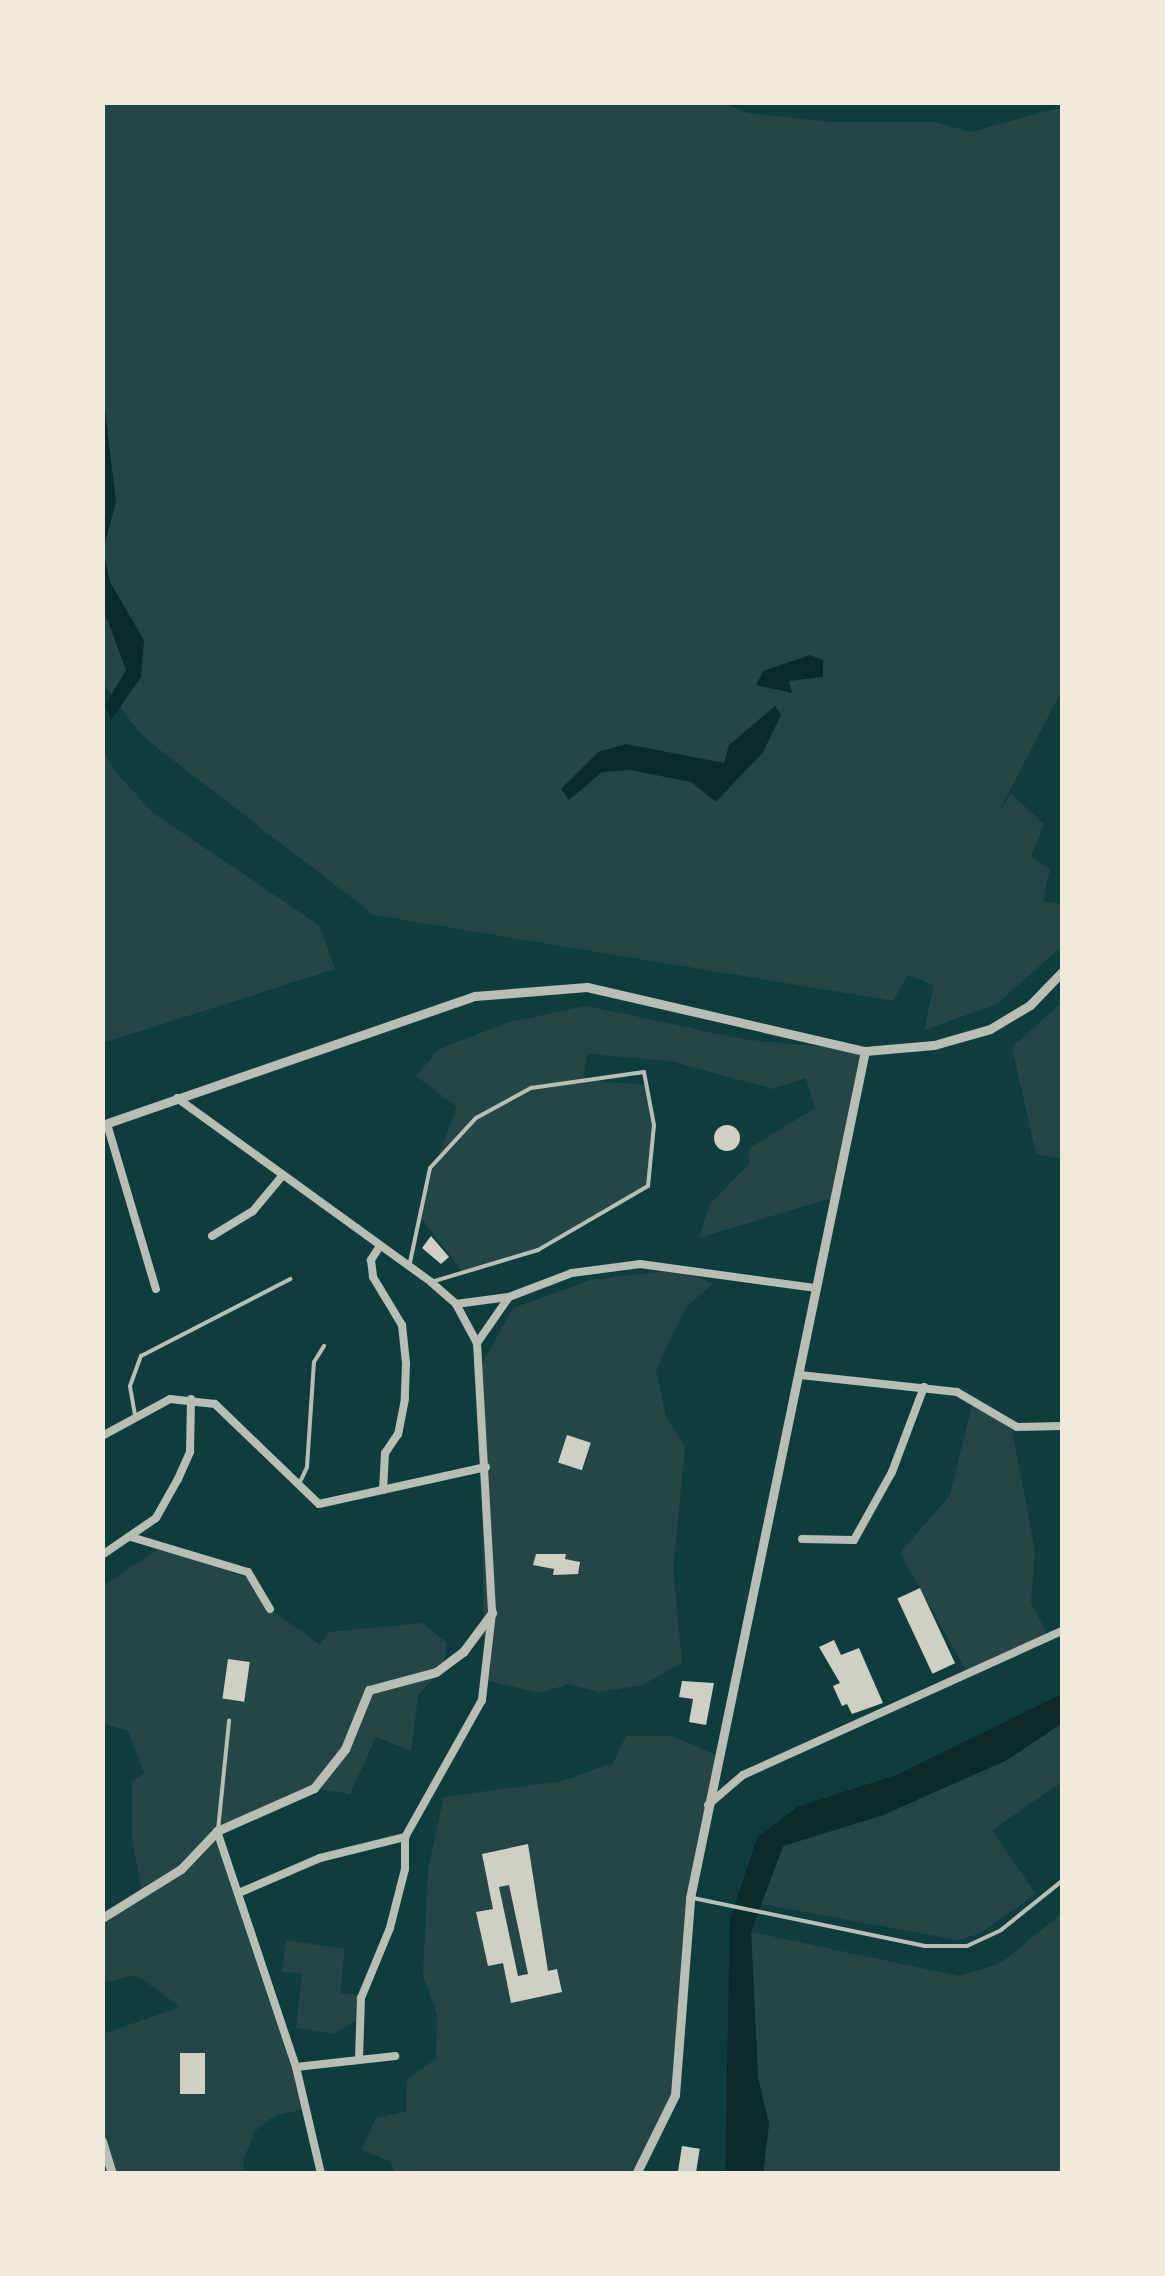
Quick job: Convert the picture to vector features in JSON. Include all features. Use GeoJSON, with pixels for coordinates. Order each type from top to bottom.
{"type":"FeatureCollection","features":[{"type":"Feature","properties":{"kind":"street"},"geometry":{"type":"LineString","coordinates":[[156,1289],[105,1124],[177,1098],[474,996],[530,988],[588,987],[865,1051],[934,1045],[990,1029],[1030,1005],[1062,972]]}},
{"type":"Feature","properties":{"kind":"street"},"geometry":{"type":"LineString","coordinates":[[636,2174],[675,2095],[690,1898],[865,1051]]}},
{"type":"Feature","properties":{"kind":"street"},"geometry":{"type":"LineString","coordinates":[[177,1098],[430,1282],[456,1304],[477,1343],[492,1613],[482,1700],[405,1836],[405,1869],[390,1928],[361,1998],[359,2057]]}},
{"type":"Feature","properties":{"kind":"street"},"geometry":{"type":"LineString","coordinates":[[212,1236],[253,1211],[283,1175]]}},
{"type":"Feature","properties":{"kind":"street"},"geometry":{"type":"LineString","coordinates":[[380,1246],[371,1260],[373,1277],[402,1325],[406,1363],[405,1399],[398,1434],[385,1453],[382,1490]]}},
{"type":"Feature","properties":{"kind":"street"},"geometry":{"type":"LineString","coordinates":[[456,1304],[509,1297],[572,1273],[640,1264],[816,1288]]}},
{"type":"Feature","properties":{"kind":"street"},"geometry":{"type":"LineString","coordinates":[[477,1343],[509,1297]]}},
{"type":"Feature","properties":{"kind":"street"},"geometry":{"type":"LineString","coordinates":[[800,1375],[957,1392],[1017,1428],[1062,1426]]}},
{"type":"Feature","properties":{"kind":"street"},"geometry":{"type":"LineString","coordinates":[[802,1539],[854,1540],[892,1472],[924,1387]]}},
{"type":"Feature","properties":{"kind":"street"},"geometry":{"type":"LineString","coordinates":[[102,1555],[156,1518],[190,1452],[191,1399]]}},
{"type":"Feature","properties":{"kind":"street"},"geometry":{"type":"LineString","coordinates":[[102,1436],[135,1415],[170,1400],[215,1404],[300,1480],[319,1504],[486,1467]]}},
{"type":"Feature","properties":{"kind":"street"},"geometry":{"type":"LineString","coordinates":[[131,1537],[248,1572],[270,1609]]}},
{"type":"Feature","properties":{"kind":"street"},"geometry":{"type":"LineString","coordinates":[[102,1918],[182,1869],[218,1831],[314,1788],[345,1750],[369,1690],[436,1672],[463,1652],[492,1613]]}},
{"type":"Feature","properties":{"kind":"street"},"geometry":{"type":"LineString","coordinates":[[708,1805],[743,1775],[1062,1631]]}},
{"type":"Feature","properties":{"kind":"street"},"geometry":{"type":"LineString","coordinates":[[218,1831],[296,2067],[322,2174]]}},
{"type":"Feature","properties":{"kind":"street"},"geometry":{"type":"LineString","coordinates":[[241,1892],[320,1858],[405,1836]]}},
{"type":"Feature","properties":{"kind":"street"},"geometry":{"type":"LineString","coordinates":[[296,2067],[395,2056]]}},
{"type":"Feature","properties":{"kind":"street"},"geometry":{"type":"LineString","coordinates":[[102,2142],[112,2174]]}},
{"type":"Feature","properties":{"kind":"lane"},"geometry":{"type":"LineString","coordinates":[[409,1267],[430,1168],[476,1118],[531,1088],[644,1072],[654,1125],[648,1186],[538,1250],[430,1282]]}},
{"type":"Feature","properties":{"kind":"lane"},"geometry":{"type":"LineString","coordinates":[[135,1415],[130,1386],[141,1356],[290,1279]]}},
{"type":"Feature","properties":{"kind":"lane"},"geometry":{"type":"LineString","coordinates":[[300,1480],[307,1467],[314,1362],[324,1346]]}},
{"type":"Feature","properties":{"kind":"lane"},"geometry":{"type":"LineString","coordinates":[[218,1831],[229,1721]]}},
{"type":"Feature","properties":{"kind":"lane"},"geometry":{"type":"LineString","coordinates":[[690,1898],[925,1946],[967,1946],[1001,1930],[1062,1882]]}},
{"type":"Feature","properties":{"kind":"shaded area"},"geometry":{"type":"Polygon","coordinates":[[[722,102],[747,113],[831,122],[935,122],[970,132],[1062,107],[1062,690],[999,811],[1011,794],[1044,824],[1031,856],[1050,869],[1043,901],[1062,904],[1062,946],[997,1004],[924,1030],[934,985],[908,975],[893,1001],[374,915],[142,736],[103,683],[102,103],[722,102]]]}},
{"type":"Feature","properties":{"kind":"shaded area"},"geometry":{"type":"Polygon","coordinates":[[[102,384],[116,502],[103,550],[110,582],[144,640],[141,677],[111,720],[105,705],[126,670],[103,608],[102,384]]]}},
{"type":"Feature","properties":{"kind":"shaded area"},"geometry":{"type":"Polygon","coordinates":[[[810,655],[823,660],[823,677],[789,681],[792,693],[756,685],[763,671],[810,655]]]}},
{"type":"Feature","properties":{"kind":"shaded area"},"geometry":{"type":"Polygon","coordinates":[[[775,706],[781,715],[763,752],[716,802],[691,782],[630,770],[602,772],[569,800],[561,789],[598,752],[626,744],[724,763],[729,745],[775,706]]]}},
{"type":"Feature","properties":{"kind":"shaded area"},"geometry":{"type":"Polygon","coordinates":[[[102,747],[114,770],[153,813],[319,925],[335,969],[103,1043],[102,747]]]}},
{"type":"Feature","properties":{"kind":"shaded area"},"geometry":{"type":"Polygon","coordinates":[[[1062,1002],[1062,1159],[1036,1154],[1012,1047],[1062,1002]]]}},
{"type":"Feature","properties":{"kind":"shaded area"},"geometry":{"type":"Polygon","coordinates":[[[587,1006],[742,1039],[865,1051],[835,1197],[699,1238],[709,1205],[750,1163],[748,1149],[815,1108],[806,1078],[772,1089],[670,1061],[587,1054],[583,1080],[647,1085],[655,1131],[648,1186],[538,1250],[463,1273],[417,1212],[457,1107],[416,1076],[439,1049],[509,1022],[587,1006]]]}},
{"type":"Feature","properties":{"kind":"shaded area"},"geometry":{"type":"Polygon","coordinates":[[[680,1269],[713,1284],[686,1307],[656,1370],[666,1417],[685,1447],[673,1568],[682,1662],[643,1685],[599,1692],[569,1684],[540,1693],[484,1680],[481,1366],[513,1308],[591,1280],[680,1269]]]}},
{"type":"Feature","properties":{"kind":"shaded area"},"geometry":{"type":"Polygon","coordinates":[[[973,1402],[1012,1429],[1035,1551],[1031,1603],[1049,1637],[968,1674],[900,1553],[950,1495],[973,1402]]]}},
{"type":"Feature","properties":{"kind":"shaded area"},"geometry":{"type":"Polygon","coordinates":[[[160,1548],[254,1580],[270,1609],[320,1645],[328,1632],[423,1623],[447,1643],[443,1667],[418,1696],[411,1751],[376,1737],[350,1794],[313,1788],[218,1832],[304,2109],[274,2116],[255,2131],[243,2161],[245,2173],[112,2173],[103,2141],[103,2034],[180,2007],[137,1975],[103,1983],[103,1918],[142,1893],[132,1838],[132,1782],[144,1773],[128,1731],[103,1723],[103,1586],[160,1548]]]}},
{"type":"Feature","properties":{"kind":"shaded area"},"geometry":{"type":"Polygon","coordinates":[[[1062,1694],[1062,1723],[1007,1760],[883,1815],[783,1846],[751,1932],[758,2078],[769,2124],[763,2173],[725,2174],[730,1919],[757,1838],[797,1807],[896,1775],[1062,1694]]]}},
{"type":"Feature","properties":{"kind":"shaded area"},"geometry":{"type":"Polygon","coordinates":[[[1062,1723],[1062,1782],[992,1830],[1036,1894],[979,1934],[957,1940],[761,1904],[783,1846],[883,1815],[1007,1760],[1062,1723]]]}},
{"type":"Feature","properties":{"kind":"shaded area"},"geometry":{"type":"Polygon","coordinates":[[[626,1736],[672,1736],[718,1756],[690,1898],[675,2095],[636,2173],[395,2173],[390,2161],[361,2150],[376,2118],[406,2111],[407,2079],[436,2059],[437,2015],[423,1975],[428,1869],[444,1797],[562,1781],[613,1763],[626,1736]]]}},
{"type":"Feature","properties":{"kind":"shaded area"},"geometry":{"type":"Polygon","coordinates":[[[1062,1913],[1062,2173],[763,2173],[769,2124],[758,2078],[751,1932],[959,1976],[1001,1963],[1062,1913]]]}},
{"type":"Feature","properties":{"kind":"shaded area"},"geometry":{"type":"Polygon","coordinates":[[[286,1940],[345,1949],[340,1993],[357,1995],[356,2020],[334,2034],[296,2028],[302,1974],[282,1971],[286,1940]]]}},
{"type":"Feature","properties":{"kind":"building"},"geometry":{"type":"Polygon","coordinates":[[[727,1125],[736,1129],[740,1138],[736,1147],[727,1151],[718,1147],[714,1138],[718,1129],[727,1125]]]}},
{"type":"Feature","properties":{"kind":"building"},"geometry":{"type":"Polygon","coordinates":[[[431,1236],[449,1257],[441,1264],[422,1248],[431,1236]]]}},
{"type":"Feature","properties":{"kind":"building"},"geometry":{"type":"Polygon","coordinates":[[[567,1435],[591,1443],[582,1470],[558,1463],[567,1435]]]}},
{"type":"Feature","properties":{"kind":"building"},"geometry":{"type":"Polygon","coordinates":[[[536,1554],[566,1554],[565,1559],[580,1562],[578,1574],[553,1575],[554,1569],[533,1565],[536,1554]]]}},
{"type":"Feature","properties":{"kind":"building"},"geometry":{"type":"Polygon","coordinates":[[[920,1588],[955,1663],[932,1674],[897,1599],[920,1588]]]}},
{"type":"Feature","properties":{"kind":"building"},"geometry":{"type":"Polygon","coordinates":[[[834,1640],[841,1655],[859,1648],[883,1703],[852,1714],[847,1704],[842,1706],[833,1686],[840,1683],[819,1647],[834,1640]]]}},
{"type":"Feature","properties":{"kind":"building"},"geometry":{"type":"Polygon","coordinates":[[[228,1659],[250,1662],[244,1702],[222,1699],[228,1659]]]}},
{"type":"Feature","properties":{"kind":"building"},"geometry":{"type":"Polygon","coordinates":[[[682,1681],[714,1683],[706,1725],[689,1722],[693,1699],[679,1697],[682,1681]]]}},
{"type":"Feature","properties":{"kind":"building"},"geometry":{"type":"Polygon","coordinates":[[[528,1844],[548,1971],[557,1969],[562,1992],[511,2003],[503,1963],[488,1966],[476,1912],[493,1909],[482,1854],[528,1844]],[[509,1885],[499,1887],[518,1976],[528,1974],[509,1885]]]}},
{"type":"Feature","properties":{"kind":"building"},"geometry":{"type":"Polygon","coordinates":[[[180,2053],[205,2053],[205,2094],[180,2094],[180,2053]]]}},
{"type":"Feature","properties":{"kind":"building"},"geometry":{"type":"Polygon","coordinates":[[[682,2146],[700,2149],[696,2174],[678,2174],[682,2146]]]}}]}
